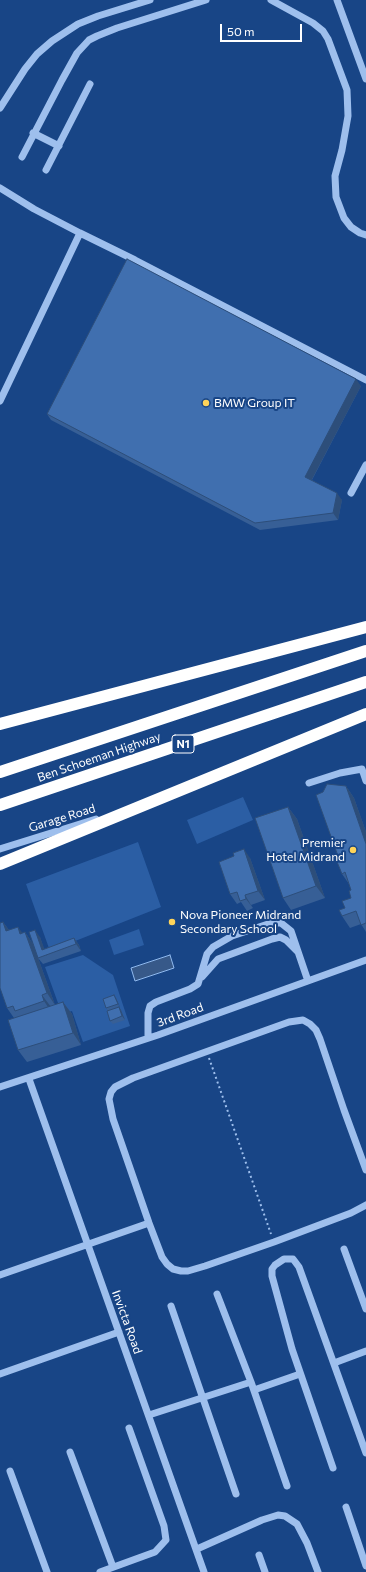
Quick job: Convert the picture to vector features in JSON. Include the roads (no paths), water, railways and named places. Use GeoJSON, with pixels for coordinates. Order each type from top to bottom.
{"type":"FeatureCollection","features":[{"type":"Feature","properties":{"kind":"highway"},"geometry":{"type":"LineString","coordinates":[[0,724],[366,627]]}},
{"type":"Feature","properties":{"kind":"highway","name":"Ben Schoeman Highway"},"geometry":{"type":"LineString","coordinates":[[0,772],[366,651]]}},
{"type":"Feature","properties":{"kind":"highway","name":"Ben Schoeman Highway"},"geometry":{"type":"LineString","coordinates":[[0,805],[366,682]]}},
{"type":"Feature","properties":{"kind":"highway"},"geometry":{"type":"LineString","coordinates":[[0,864],[366,714]]}},
{"type":"Feature","properties":{"kind":"street"},"geometry":{"type":"LineString","coordinates":[[0,108],[25,69],[37,54],[52,41],[78,24],[98,16],[150,0]]}},
{"type":"Feature","properties":{"kind":"street"},"geometry":{"type":"LineString","coordinates":[[22,157],[77,53],[89,40],[117,28],[206,0]]}},
{"type":"Feature","properties":{"kind":"street"},"geometry":{"type":"LineString","coordinates":[[270,0],[313,23],[323,31],[328,39],[347,90],[348,116],[342,150],[335,176],[336,197],[344,218],[351,227],[360,234],[366,235]]}},
{"type":"Feature","properties":{"kind":"street"},"geometry":{"type":"LineString","coordinates":[[337,0],[366,79]]}},
{"type":"Feature","properties":{"kind":"street"},"geometry":{"type":"LineString","coordinates":[[46,170],[90,84]]}},
{"type":"Feature","properties":{"kind":"street"},"geometry":{"type":"LineString","coordinates":[[34,133],[59,146]]}},
{"type":"Feature","properties":{"kind":"street"},"geometry":{"type":"LineString","coordinates":[[0,188],[34,209],[366,380]]}},
{"type":"Feature","properties":{"kind":"street"},"geometry":{"type":"LineString","coordinates":[[0,401],[80,233]]}},
{"type":"Feature","properties":{"kind":"street"},"geometry":{"type":"LineString","coordinates":[[351,493],[366,465]]}},
{"type":"Feature","properties":{"kind":"street"},"geometry":{"type":"LineString","coordinates":[[309,783],[340,773],[364,770],[366,781]]}},
{"type":"Feature","properties":{"kind":"street","name":"Garage Road"},"geometry":{"type":"LineString","coordinates":[[0,849],[82,823],[132,810]]}},
{"type":"Feature","properties":{"kind":"street"},"geometry":{"type":"LineString","coordinates":[[198,984],[207,954],[213,947],[232,936],[271,923],[281,923],[291,931],[308,981]]}},
{"type":"Feature","properties":{"kind":"street"},"geometry":{"type":"LineString","coordinates":[[148,1038],[148,1013],[150,1006],[156,1002],[190,989],[198,984],[218,959],[280,937],[286,940],[298,952]]}},
{"type":"Feature","properties":{"kind":"street","name":"3rd Road"},"geometry":{"type":"LineString","coordinates":[[0,1087],[29,1079],[148,1038],[366,960]]}},
{"type":"Feature","properties":{"kind":"street"},"geometry":{"type":"LineString","coordinates":[[366,1170],[320,1039],[316,1030],[303,1020],[289,1022],[127,1080],[111,1092],[109,1099],[113,1119],[149,1223],[165,1260],[173,1269],[188,1271],[205,1266],[351,1213],[366,1205]]}},
{"type":"Feature","properties":{"kind":"street","name":"Invicta Road"},"geometry":{"type":"LineString","coordinates":[[29,1079],[204,1572]]}},
{"type":"Feature","properties":{"kind":"street"},"geometry":{"type":"LineString","coordinates":[[0,1275],[149,1223]]}},
{"type":"Feature","properties":{"kind":"street"},"geometry":{"type":"LineString","coordinates":[[344,1249],[366,1309]]}},
{"type":"Feature","properties":{"kind":"street"},"geometry":{"type":"LineString","coordinates":[[333,1468],[300,1374],[282,1316],[272,1276],[272,1269],[284,1259],[294,1259],[298,1267],[366,1453]]}},
{"type":"Feature","properties":{"kind":"street"},"geometry":{"type":"LineString","coordinates":[[217,1294],[254,1390],[287,1486]]}},
{"type":"Feature","properties":{"kind":"street"},"geometry":{"type":"LineString","coordinates":[[171,1306],[236,1494]]}},
{"type":"Feature","properties":{"kind":"street"},"geometry":{"type":"LineString","coordinates":[[0,1374],[119,1332]]}},
{"type":"Feature","properties":{"kind":"street"},"geometry":{"type":"LineString","coordinates":[[334,1363],[366,1351]]}},
{"type":"Feature","properties":{"kind":"street"},"geometry":{"type":"LineString","coordinates":[[254,1390],[300,1374]]}},
{"type":"Feature","properties":{"kind":"street"},"geometry":{"type":"LineString","coordinates":[[149,1415],[251,1382]]}},
{"type":"Feature","properties":{"kind":"street"},"geometry":{"type":"LineString","coordinates":[[100,1572],[155,1552],[163,1544],[166,1535],[129,1428]]}},
{"type":"Feature","properties":{"kind":"street"},"geometry":{"type":"LineString","coordinates":[[70,1452],[113,1567]]}},
{"type":"Feature","properties":{"kind":"street"},"geometry":{"type":"LineString","coordinates":[[10,1471],[47,1572]]}},
{"type":"Feature","properties":{"kind":"street"},"geometry":{"type":"LineString","coordinates":[[346,1507],[366,1566]]}},
{"type":"Feature","properties":{"kind":"street"},"geometry":{"type":"LineString","coordinates":[[197,1549],[262,1520],[278,1515],[285,1516],[297,1524],[307,1543],[318,1572]]}},
{"type":"Feature","properties":{"kind":"street"},"geometry":{"type":"LineString","coordinates":[[259,1555],[265,1572]]}},
{"type":"Feature","properties":{"kind":"place","name":"BMW Group IT"},"geometry":{"type":"Point","coordinates":[206,403]}},
{"type":"Feature","properties":{"kind":"place","name":"Premier Hotel Midrand"},"geometry":{"type":"Point","coordinates":[353,850]}},
{"type":"Feature","properties":{"kind":"place","name":"Nova Pioneer Midrand Secondary School"},"geometry":{"type":"Point","coordinates":[172,922]}}]}
